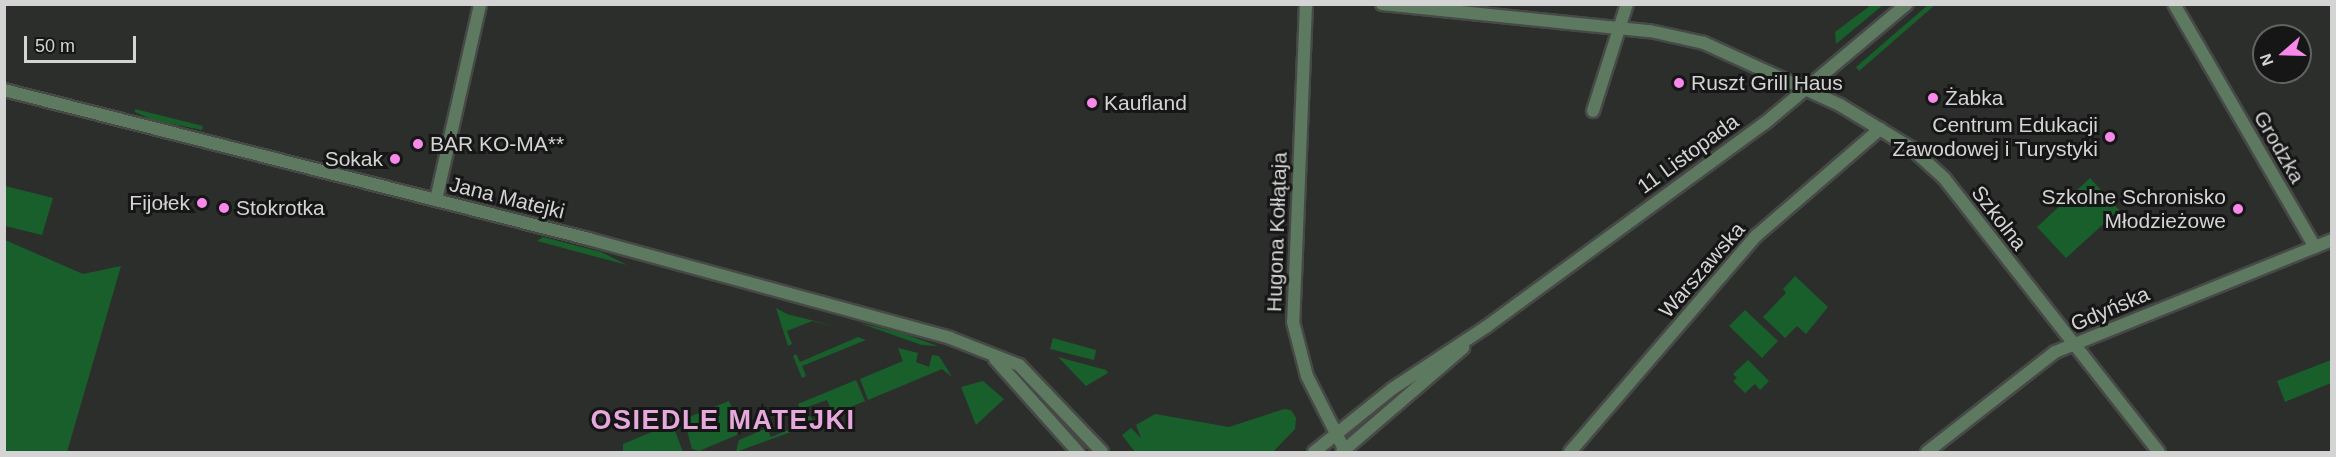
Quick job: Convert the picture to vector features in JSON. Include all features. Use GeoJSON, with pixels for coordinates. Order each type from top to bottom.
{"type":"FeatureCollection","features":[{"type":"Feature","properties":{"kind":"street"},"geometry":{"type":"LineString","coordinates":[[436,200],[480,4]]}},
{"type":"Feature","properties":{"kind":"street","name":"Hugona Kołłątaja"},"geometry":{"type":"LineString","coordinates":[[1306,4],[1293,322],[1307,376],[1343,452]]}},
{"type":"Feature","properties":{"kind":"street","name":"Szkolna"},"geometry":{"type":"LineString","coordinates":[[1382,4],[1621,27],[1704,44],[1806,89],[1880,129],[1911,148],[1944,178],[2158,453]]}},
{"type":"Feature","properties":{"kind":"street"},"geometry":{"type":"LineString","coordinates":[[1593,111],[1627,4]]}},
{"type":"Feature","properties":{"kind":"street","name":"11 Listopada"},"geometry":{"type":"LineString","coordinates":[[1314,453],[1399,384],[1486,327],[1806,89],[1907,4]]}},
{"type":"Feature","properties":{"kind":"street","name":"Grodzka"},"geometry":{"type":"LineString","coordinates":[[2174,4],[2315,247]]}},
{"type":"Feature","properties":{"kind":"street","name":"Jana Matejki"},"geometry":{"type":"LineString","coordinates":[[4,90],[436,200],[919,328],[994,358],[1019,365],[1102,453]]}},
{"type":"Feature","properties":{"kind":"street","name":"Warszawska"},"geometry":{"type":"LineString","coordinates":[[1570,453],[1756,236],[1880,129]]}},
{"type":"Feature","properties":{"kind":"street","name":"Gdyńska"},"geometry":{"type":"LineString","coordinates":[[1927,453],[2055,352],[2331,240]]}},
{"type":"Feature","properties":{"kind":"street","name":"11 Listopada"},"geometry":{"type":"LineString","coordinates":[[1343,452],[1486,327]]}},
{"type":"Feature","properties":{"kind":"street","name":"Jana Matejki"},"geometry":{"type":"LineString","coordinates":[[994,358],[1078,453]]}},
{"type":"Feature","properties":{"kind":"green space"},"geometry":{"type":"Polygon","coordinates":[[[1929,4],[1935,5],[1859,71],[1856,67],[1929,4]]]}},
{"type":"Feature","properties":{"kind":"green space"},"geometry":{"type":"Polygon","coordinates":[[[1871,5],[1883,5],[1836,44],[1835,32],[1871,5]]]}},
{"type":"Feature","properties":{"kind":"green space"},"geometry":{"type":"Polygon","coordinates":[[[135,109],[203,126],[202,130],[153,120],[135,112],[135,109]]]}},
{"type":"Feature","properties":{"kind":"green space"},"geometry":{"type":"Polygon","coordinates":[[[2090,178],[2119,210],[2066,258],[2037,227],[2090,178]]]}},
{"type":"Feature","properties":{"kind":"green space"},"geometry":{"type":"Polygon","coordinates":[[[5,186],[53,198],[42,235],[5,226],[5,186]]]}},
{"type":"Feature","properties":{"kind":"green space"},"geometry":{"type":"Polygon","coordinates":[[[543,237],[601,252],[627,265],[537,241],[543,237]]]}},
{"type":"Feature","properties":{"kind":"green space"},"geometry":{"type":"Polygon","coordinates":[[[5,240],[83,274],[121,266],[67,452],[5,452],[5,240]]]}},
{"type":"Feature","properties":{"kind":"green space"},"geometry":{"type":"Polygon","coordinates":[[[1795,276],[1828,307],[1806,334],[1797,326],[1785,338],[1763,317],[1786,293],[1783,289],[1795,276]]]}},
{"type":"Feature","properties":{"kind":"green space"},"geometry":{"type":"Polygon","coordinates":[[[776,308],[787,314],[842,328],[812,321],[787,331],[792,344],[788,346],[776,308]]]}},
{"type":"Feature","properties":{"kind":"green space"},"geometry":{"type":"Polygon","coordinates":[[[1745,310],[1778,341],[1762,358],[1729,326],[1745,310]]]}},
{"type":"Feature","properties":{"kind":"green space"},"geometry":{"type":"Polygon","coordinates":[[[859,323],[902,333],[938,346],[922,345],[859,323]]]}},
{"type":"Feature","properties":{"kind":"green space"},"geometry":{"type":"Polygon","coordinates":[[[858,337],[866,340],[802,366],[806,376],[802,378],[793,356],[796,354],[800,362],[858,337]]]}},
{"type":"Feature","properties":{"kind":"green space"},"geometry":{"type":"Polygon","coordinates":[[[1053,338],[1096,350],[1094,360],[1050,349],[1053,338]]]}},
{"type":"Feature","properties":{"kind":"green space"},"geometry":{"type":"Polygon","coordinates":[[[898,348],[918,353],[916,362],[929,367],[932,355],[939,356],[952,377],[942,369],[868,400],[860,379],[903,361],[898,348]]]}},
{"type":"Feature","properties":{"kind":"green space"},"geometry":{"type":"Polygon","coordinates":[[[1058,357],[1106,370],[1108,373],[1086,386],[1058,357]]]}},
{"type":"Feature","properties":{"kind":"green space"},"geometry":{"type":"Polygon","coordinates":[[[1748,360],[1769,381],[1760,390],[1755,384],[1745,393],[1733,381],[1737,378],[1733,374],[1748,360]]]}},
{"type":"Feature","properties":{"kind":"green space"},"geometry":{"type":"Polygon","coordinates":[[[2331,360],[2331,383],[2285,402],[2277,381],[2331,360]]]}},
{"type":"Feature","properties":{"kind":"green space"},"geometry":{"type":"Polygon","coordinates":[[[856,380],[865,401],[807,425],[804,418],[810,416],[813,420],[832,412],[827,400],[807,407],[808,412],[803,415],[798,404],[856,380]]]}},
{"type":"Feature","properties":{"kind":"green space"},"geometry":{"type":"Polygon","coordinates":[[[983,381],[1004,399],[976,425],[961,387],[983,381]]]}},
{"type":"Feature","properties":{"kind":"green space"},"geometry":{"type":"Polygon","coordinates":[[[729,401],[739,423],[737,435],[699,451],[692,449],[684,419],[729,401]]]}},
{"type":"Feature","properties":{"kind":"green space"},"geometry":{"type":"Polygon","coordinates":[[[1284,409],[1291,410],[1296,418],[1295,429],[1273,452],[1135,452],[1122,435],[1131,428],[1141,438],[1136,425],[1155,414],[1229,427],[1284,409]]]}},
{"type":"Feature","properties":{"kind":"green space"},"geometry":{"type":"Polygon","coordinates":[[[799,421],[802,428],[736,452],[739,440],[767,428],[771,437],[793,428],[792,424],[799,421]]]}},
{"type":"Feature","properties":{"kind":"green space"},"geometry":{"type":"Polygon","coordinates":[[[666,426],[675,431],[683,452],[623,452],[623,444],[666,426]]]}},
{"type":"Feature","properties":{"kind":"place","name":"Ruszt Grill Haus"},"geometry":{"type":"Point","coordinates":[1679,83]}},
{"type":"Feature","properties":{"kind":"place","name":"Żabka"},"geometry":{"type":"Point","coordinates":[1933,98]}},
{"type":"Feature","properties":{"kind":"place","name":"Kaufland"},"geometry":{"type":"Point","coordinates":[1092,103]}},
{"type":"Feature","properties":{"kind":"place","name":"Centrum Edukacji Zawodowej i Turystyki"},"geometry":{"type":"Point","coordinates":[2110,137]}},
{"type":"Feature","properties":{"kind":"place","name":"BAR KO-MA**"},"geometry":{"type":"Point","coordinates":[418,144]}},
{"type":"Feature","properties":{"kind":"place","name":"Sokak"},"geometry":{"type":"Point","coordinates":[395,159]}},
{"type":"Feature","properties":{"kind":"place","name":"Fijołek"},"geometry":{"type":"Point","coordinates":[202,203]}},
{"type":"Feature","properties":{"kind":"place","name":"Stokrotka"},"geometry":{"type":"Point","coordinates":[224,208]}},
{"type":"Feature","properties":{"kind":"place","name":"Szkolne Schronisko Młodzieżowe"},"geometry":{"type":"Point","coordinates":[2238,209]}},
{"type":"Feature","properties":{"kind":"district","name":"OSIEDLE MATEJKI"},"geometry":{"type":"Point","coordinates":[723,421]}}]}
